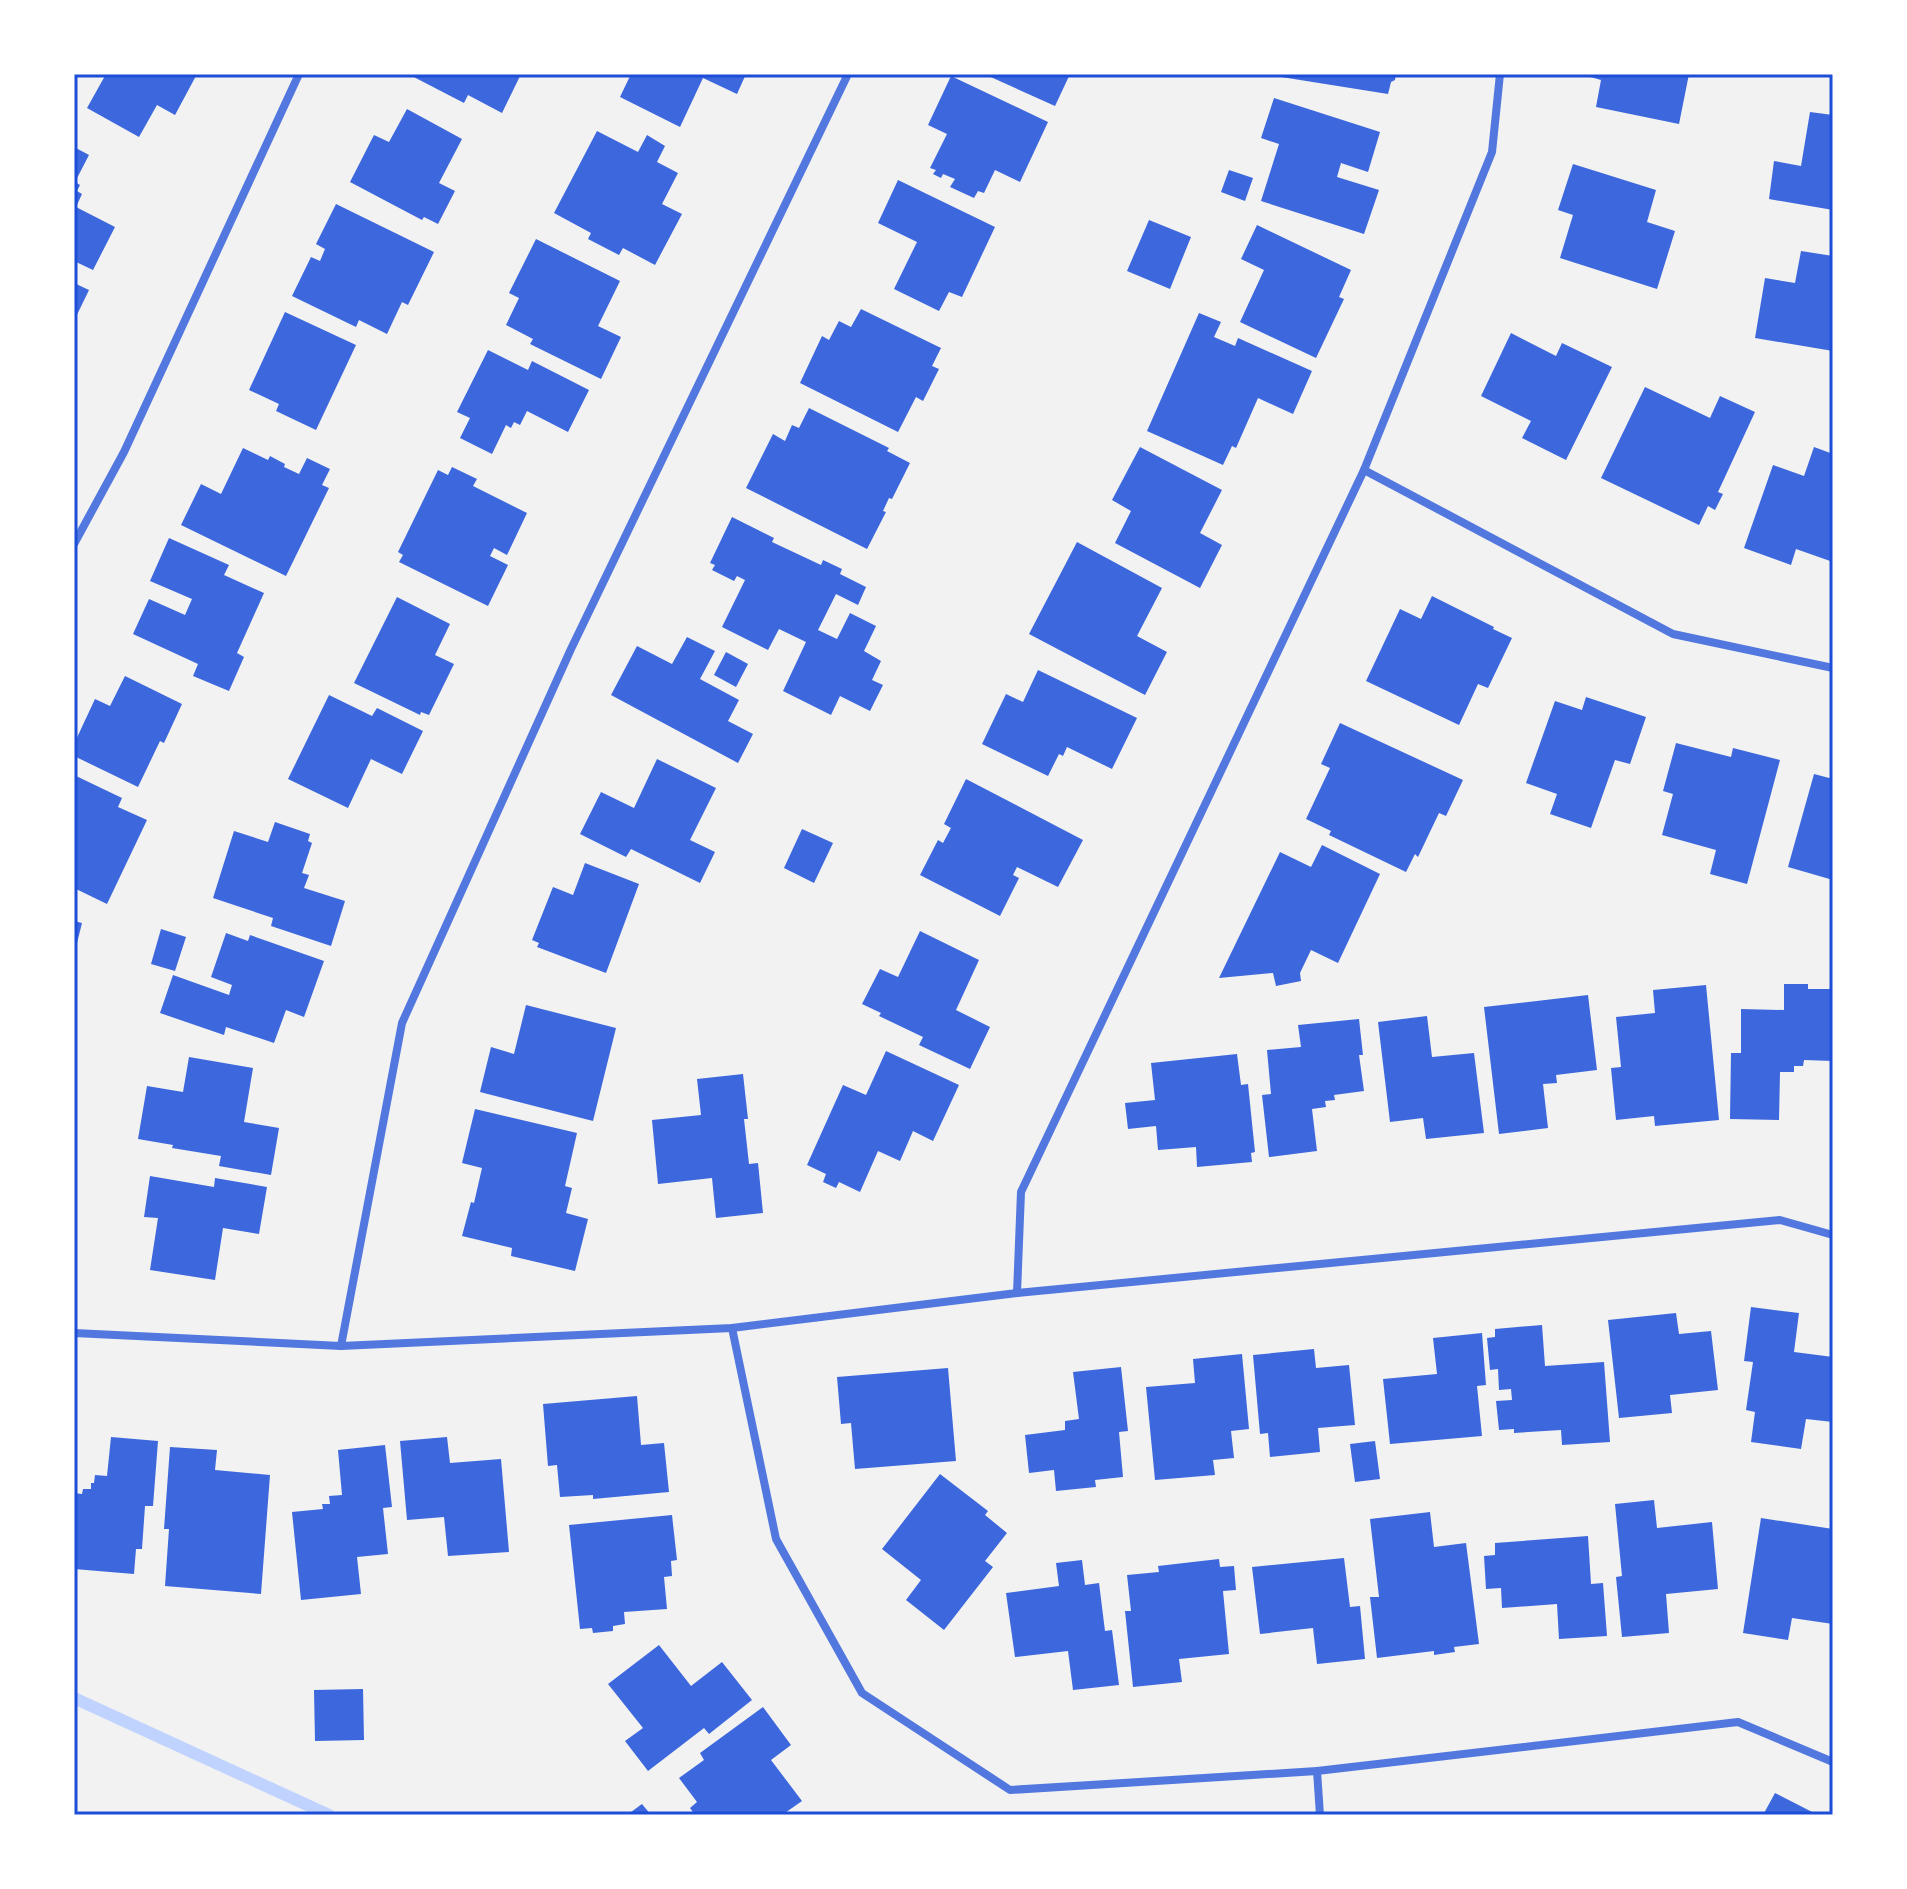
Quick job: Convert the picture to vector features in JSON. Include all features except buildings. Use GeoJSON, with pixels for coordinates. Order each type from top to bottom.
{"type":"FeatureCollection","features":[{"type":"Feature","properties":{"kind":"street"},"geometry":{"type":"LineString","coordinates":[[74,544],[124,452],[299,74]]}},
{"type":"Feature","properties":{"kind":"street"},"geometry":{"type":"LineString","coordinates":[[341,1346],[402,1023],[571,649],[848,74]]}},
{"type":"Feature","properties":{"kind":"street"},"geometry":{"type":"LineString","coordinates":[[1017,1293],[1021,1192],[1364,470],[1492,152],[1500,74]]}},
{"type":"Feature","properties":{"kind":"street"},"geometry":{"type":"LineString","coordinates":[[1364,470],[1673,634],[1833,668]]}},
{"type":"Feature","properties":{"kind":"street"},"geometry":{"type":"LineString","coordinates":[[74,1333],[341,1346],[732,1328],[1017,1293],[1780,1220],[1833,1235]]}},
{"type":"Feature","properties":{"kind":"street"},"geometry":{"type":"LineString","coordinates":[[732,1328],[776,1539],[862,1693],[1010,1790],[1317,1771],[1738,1722],[1833,1762]]}},
{"type":"Feature","properties":{"kind":"street"},"geometry":{"type":"LineString","coordinates":[[1317,1771],[1320,1815]]}},
{"type":"Feature","properties":{"kind":"waterway"},"geometry":{"type":"LineString","coordinates":[[74,1698],[329,1815]]}}]}
